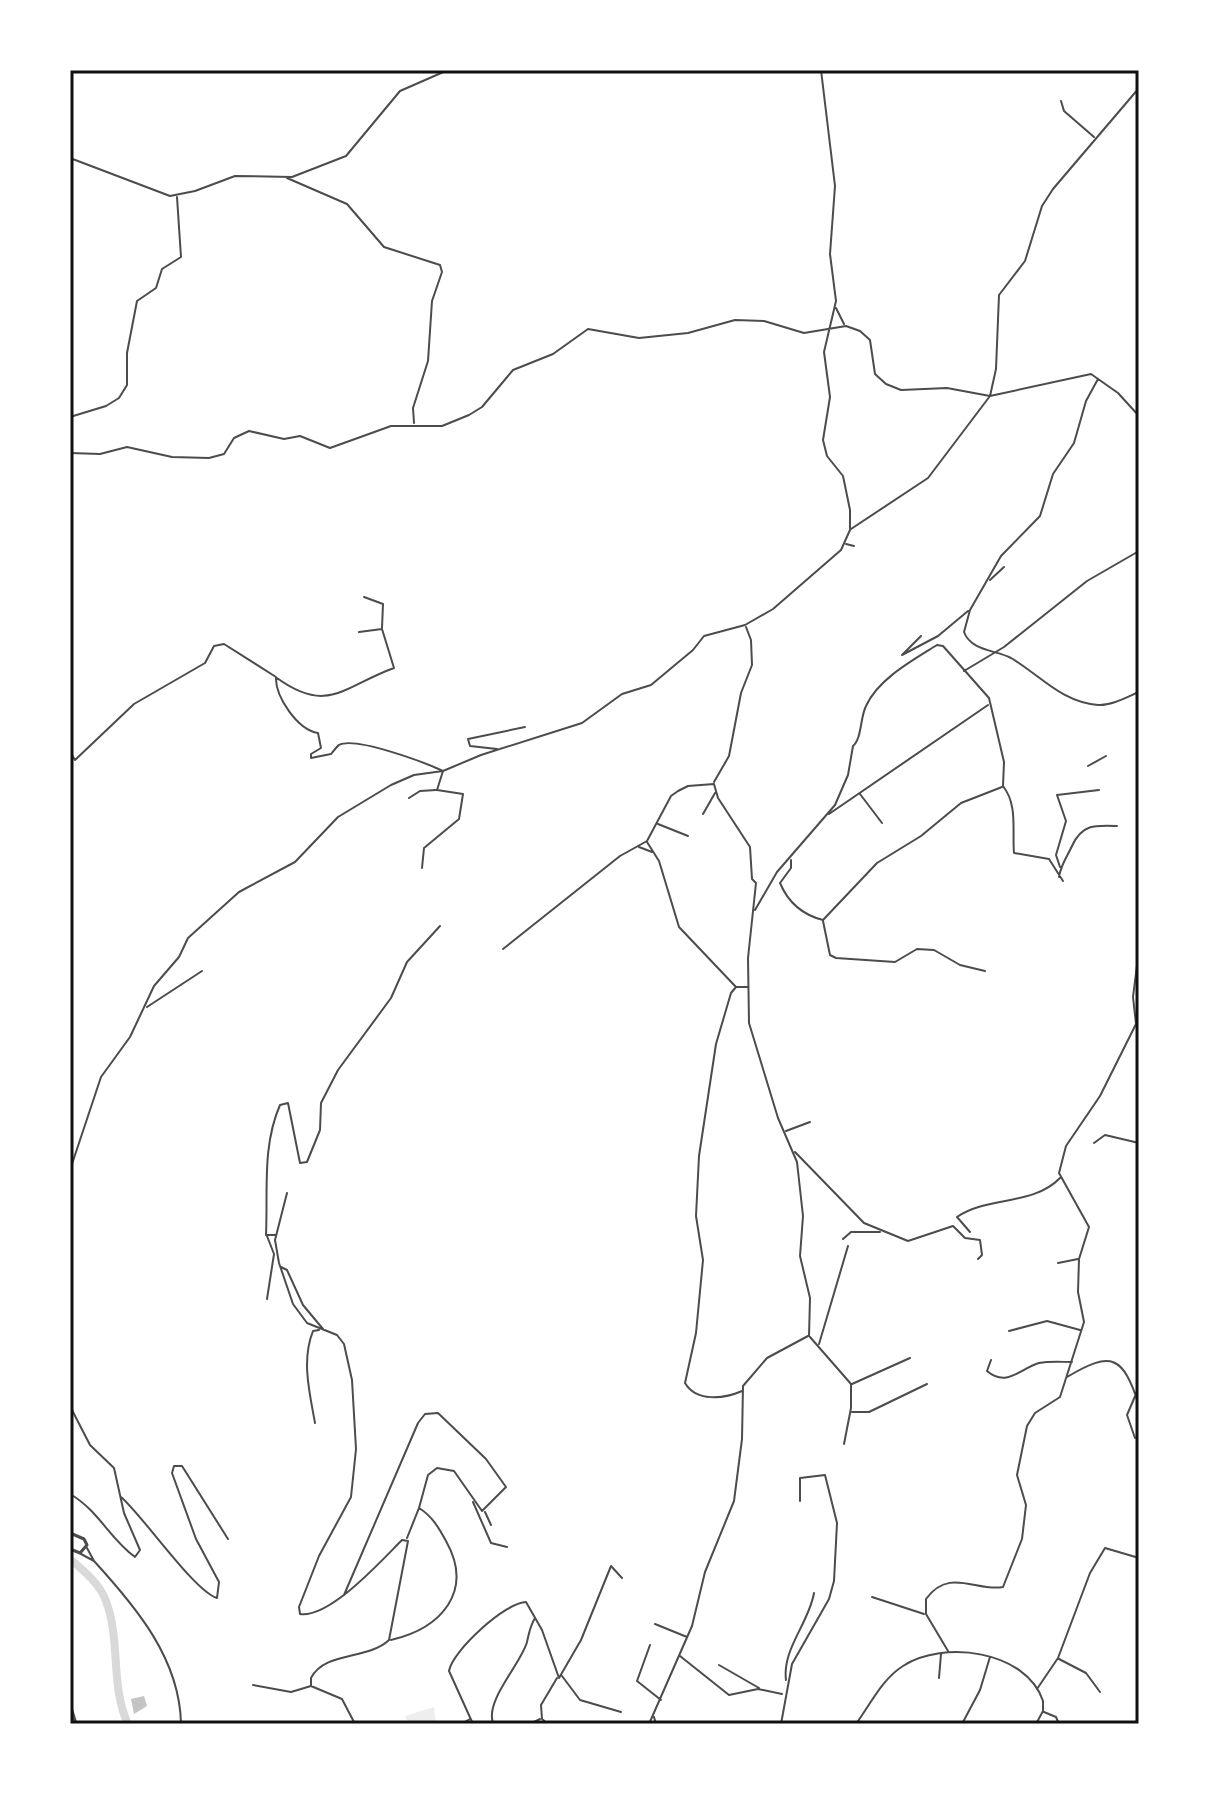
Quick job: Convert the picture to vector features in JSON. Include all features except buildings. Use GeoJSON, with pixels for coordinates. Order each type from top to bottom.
{"type":"FeatureCollection","features":[{"type":"Feature","properties":{"kind":"street"},"geometry":{"type":"LineString","coordinates":[[70,158],[158,193],[177,196],[235,176],[285,177],[346,156],[400,91],[448,70]]}},
{"type":"Feature","properties":{"kind":"street"},"geometry":{"type":"LineString","coordinates":[[821,70],[835,186],[830,254],[836,307],[846,326],[868,338],[874,372],[891,387],[947,388],[990,396],[1091,374],[1139,416]]}},
{"type":"Feature","properties":{"kind":"street"},"geometry":{"type":"LineString","coordinates":[[850,530],[928,478],[990,396],[996,369],[999,295],[1025,261],[1042,206],[1139,88]]}},
{"type":"Feature","properties":{"kind":"street"},"geometry":{"type":"LineString","coordinates":[[1061,101],[1060,107],[1095,138]]}},
{"type":"Feature","properties":{"kind":"street"},"geometry":{"type":"LineString","coordinates":[[285,177],[347,204],[384,247],[440,265],[442,272],[432,301],[428,361],[412,411],[414,424]]}},
{"type":"Feature","properties":{"kind":"street"},"geometry":{"type":"LineString","coordinates":[[70,417],[106,406],[119,398],[127,385],[126,361],[137,301],[156,288],[162,269],[181,257],[177,196]]}},
{"type":"Feature","properties":{"kind":"street"},"geometry":{"type":"LineString","coordinates":[[70,1170],[101,1077],[130,1037],[154,986],[179,957],[188,938],[239,892],[295,862],[321,832],[356,804],[407,777],[443,771],[582,723],[622,694],[658,680],[704,636],[745,625],[773,609],[838,555],[850,530],[843,476],[827,456],[823,440],[824,417],[830,402],[824,357],[836,307]]}},
{"type":"Feature","properties":{"kind":"street"},"geometry":{"type":"LineString","coordinates":[[70,453],[100,454],[127,447],[172,457],[209,458],[224,454],[234,438],[249,431],[284,439],[300,436],[325,449],[391,426],[442,426],[482,407],[513,370],[553,354],[591,329],[639,338],[688,333],[735,320],[764,321],[804,333],[846,326]]}},
{"type":"Feature","properties":{"kind":"street"},"geometry":{"type":"LineString","coordinates":[[1099,378],[1086,401],[1074,443],[1053,474],[1037,522],[1008,545],[971,609],[964,625],[965,637],[1016,661],[1059,693],[1095,705],[1139,692]]}},
{"type":"Feature","properties":{"kind":"street"},"geometry":{"type":"LineString","coordinates":[[845,543],[854,546]]}},
{"type":"Feature","properties":{"kind":"street"},"geometry":{"type":"LineString","coordinates":[[964,671],[995,653],[1087,581],[1139,551]]}},
{"type":"Feature","properties":{"kind":"street"},"geometry":{"type":"LineString","coordinates":[[986,584],[1004,567]]}},
{"type":"Feature","properties":{"kind":"street"},"geometry":{"type":"LineString","coordinates":[[70,752],[75,760],[134,704],[205,663],[217,644],[228,646],[306,694],[326,698],[394,668],[382,629],[383,604],[364,597]]}},
{"type":"Feature","properties":{"kind":"street"},"geometry":{"type":"LineString","coordinates":[[921,636],[902,655],[938,636],[971,609]]}},
{"type":"Feature","properties":{"kind":"street"},"geometry":{"type":"LineString","coordinates":[[745,625],[751,640],[752,665],[741,693],[729,756],[714,784],[715,792],[750,847],[752,879],[756,883],[748,987],[750,1031],[794,1151],[803,1216],[800,1256],[810,1298],[809,1336],[851,1384],[851,1411],[844,1444]]}},
{"type":"Feature","properties":{"kind":"street"},"geometry":{"type":"LineString","coordinates":[[359,632],[382,629]]}},
{"type":"Feature","properties":{"kind":"street"},"geometry":{"type":"LineString","coordinates":[[755,911],[777,872],[841,794],[853,746],[859,741],[860,719],[875,691],[937,645],[943,646],[982,689],[990,704],[1004,762],[1003,786],[1014,819],[1016,855],[1049,859],[1063,881]]}},
{"type":"Feature","properties":{"kind":"street"},"geometry":{"type":"LineString","coordinates":[[276,677],[278,688],[295,721],[303,729],[318,733],[322,740],[321,748],[311,754],[311,758],[331,754],[338,745],[351,743],[402,755],[443,771]]}},
{"type":"Feature","properties":{"kind":"street"},"geometry":{"type":"LineString","coordinates":[[824,817],[990,704]]}},
{"type":"Feature","properties":{"kind":"street"},"geometry":{"type":"LineString","coordinates":[[498,750],[470,746],[468,739],[525,727]]}},
{"type":"Feature","properties":{"kind":"street"},"geometry":{"type":"LineString","coordinates":[[1088,766],[1106,756]]}},
{"type":"Feature","properties":{"kind":"street"},"geometry":{"type":"LineString","coordinates":[[437,790],[443,771]]}},
{"type":"Feature","properties":{"kind":"street"},"geometry":{"type":"LineString","coordinates":[[503,949],[647,841],[671,796],[688,786],[714,784]]}},
{"type":"Feature","properties":{"kind":"street"},"geometry":{"type":"LineString","coordinates":[[823,920],[877,863],[921,836],[961,803],[1003,786]]}},
{"type":"Feature","properties":{"kind":"street"},"geometry":{"type":"LineString","coordinates":[[1060,867],[1056,855],[1066,821],[1057,795],[1099,790]]}},
{"type":"Feature","properties":{"kind":"street"},"geometry":{"type":"LineString","coordinates":[[409,798],[420,791],[463,794],[464,805],[459,819],[427,843],[422,868]]}},
{"type":"Feature","properties":{"kind":"street"},"geometry":{"type":"LineString","coordinates":[[703,814],[715,792]]}},
{"type":"Feature","properties":{"kind":"street"},"geometry":{"type":"LineString","coordinates":[[859,792],[882,823]]}},
{"type":"Feature","properties":{"kind":"street"},"geometry":{"type":"LineString","coordinates":[[657,824],[688,836]]}},
{"type":"Feature","properties":{"kind":"street"},"geometry":{"type":"LineString","coordinates":[[1059,878],[1060,867],[1078,833],[1089,826],[1117,826]]}},
{"type":"Feature","properties":{"kind":"street"},"geometry":{"type":"LineString","coordinates":[[647,841],[679,927],[736,987],[748,987]]}},
{"type":"Feature","properties":{"kind":"street"},"geometry":{"type":"LineString","coordinates":[[636,847],[653,852]]}},
{"type":"Feature","properties":{"kind":"street"},"geometry":{"type":"LineString","coordinates":[[791,858],[792,865],[780,883],[784,891],[800,910],[823,920]]}},
{"type":"Feature","properties":{"kind":"street"},"geometry":{"type":"LineString","coordinates":[[823,920],[830,955],[836,958],[895,962],[917,949],[934,950],[960,965],[985,971]]}},
{"type":"Feature","properties":{"kind":"street"},"geometry":{"type":"LineString","coordinates":[[267,1299],[274,1254],[266,1235],[270,1128],[280,1105],[288,1103],[300,1163],[307,1162],[320,1130],[321,1103],[338,1070],[391,998],[407,962],[440,926]]}},
{"type":"Feature","properties":{"kind":"street"},"geometry":{"type":"LineString","coordinates":[[970,1232],[957,1217],[967,1211],[1044,1189],[1060,1177],[1066,1146],[1100,1096],[1136,1024],[1133,997],[1139,950]]}},
{"type":"Feature","properties":{"kind":"street"},"geometry":{"type":"LineString","coordinates":[[145,1007],[156,1004],[202,971]]}},
{"type":"Feature","properties":{"kind":"street"},"geometry":{"type":"LineString","coordinates":[[736,987],[731,993],[716,1044],[699,1156],[696,1216],[703,1260],[696,1333],[685,1383],[702,1396],[726,1397],[742,1391],[766,1359],[809,1336]]}},
{"type":"Feature","properties":{"kind":"street"},"geometry":{"type":"LineString","coordinates":[[785,1131],[810,1122]]}},
{"type":"Feature","properties":{"kind":"street"},"geometry":{"type":"LineString","coordinates":[[1094,1143],[1105,1135],[1139,1143]]}},
{"type":"Feature","properties":{"kind":"street"},"geometry":{"type":"LineString","coordinates":[[794,1151],[853,1214],[881,1232]]}},
{"type":"Feature","properties":{"kind":"street"},"geometry":{"type":"LineString","coordinates":[[948,1651],[926,1614],[928,1596],[948,1585],[966,1581],[1003,1587],[1022,1539],[1026,1505],[1017,1475],[1027,1426],[1035,1413],[1060,1397],[1084,1322],[1078,1292],[1079,1259],[1087,1237],[1088,1221],[1060,1177]]}},
{"type":"Feature","properties":{"kind":"street"},"geometry":{"type":"LineString","coordinates":[[287,1193],[277,1235],[280,1267],[293,1304],[307,1323],[340,1337],[352,1380],[356,1474],[348,1504],[319,1556],[299,1612],[311,1614],[344,1596],[407,1539]]}},
{"type":"Feature","properties":{"kind":"street"},"geometry":{"type":"LineString","coordinates":[[843,1239],[851,1232],[881,1232],[912,1241],[953,1226],[965,1238],[980,1240],[982,1255],[978,1259]]}},
{"type":"Feature","properties":{"kind":"street"},"geometry":{"type":"LineString","coordinates":[[266,1235],[277,1235]]}},
{"type":"Feature","properties":{"kind":"street"},"geometry":{"type":"LineString","coordinates":[[819,1345],[848,1246]]}},
{"type":"Feature","properties":{"kind":"street"},"geometry":{"type":"LineString","coordinates":[[1058,1263],[1079,1259]]}},
{"type":"Feature","properties":{"kind":"street"},"geometry":{"type":"LineString","coordinates":[[280,1267],[287,1270],[303,1305],[322,1330]]}},
{"type":"Feature","properties":{"kind":"street"},"geometry":{"type":"LineString","coordinates":[[1009,1331],[1047,1321],[1081,1330]]}},
{"type":"Feature","properties":{"kind":"street"},"geometry":{"type":"LineString","coordinates":[[315,1423],[307,1379],[308,1343],[313,1331],[322,1330]]}},
{"type":"Feature","properties":{"kind":"street"},"geometry":{"type":"LineString","coordinates":[[851,1384],[910,1358]]}},
{"type":"Feature","properties":{"kind":"street"},"geometry":{"type":"LineString","coordinates":[[991,1360],[986,1366],[988,1372],[1005,1378],[1018,1375],[1036,1364],[1073,1362]]}},
{"type":"Feature","properties":{"kind":"street"},"geometry":{"type":"LineString","coordinates":[[1066,1378],[1097,1360],[1107,1360],[1120,1368],[1137,1389],[1139,1405]]}},
{"type":"Feature","properties":{"kind":"street"},"geometry":{"type":"LineString","coordinates":[[851,1411],[869,1412],[927,1384]]}},
{"type":"Feature","properties":{"kind":"street"},"geometry":{"type":"LineString","coordinates":[[1135,1438],[1127,1415],[1137,1389]]}},
{"type":"Feature","properties":{"kind":"street"},"geometry":{"type":"LineString","coordinates":[[649,1724],[687,1637],[705,1572],[736,1489],[742,1391]]}},
{"type":"Feature","properties":{"kind":"street"},"geometry":{"type":"LineString","coordinates":[[70,1494],[102,1519],[135,1557],[140,1550],[114,1468],[90,1445],[72,1410]]}},
{"type":"Feature","properties":{"kind":"street"},"geometry":{"type":"LineString","coordinates":[[344,1596],[412,1436],[425,1414],[438,1413],[504,1482],[505,1489],[484,1511]]}},
{"type":"Feature","properties":{"kind":"street"},"geometry":{"type":"LineString","coordinates":[[121,1497],[140,1514],[203,1590],[217,1598],[219,1582],[184,1511],[172,1473],[174,1466],[182,1466],[228,1539]]}},
{"type":"Feature","properties":{"kind":"street"},"geometry":{"type":"LineString","coordinates":[[389,1640],[407,1539],[428,1475],[437,1468],[454,1471],[473,1501],[491,1543],[507,1547]]}},
{"type":"Feature","properties":{"kind":"street"},"geometry":{"type":"LineString","coordinates":[[786,1681],[829,1599],[837,1539],[833,1498],[825,1475],[800,1478],[800,1501]]}},
{"type":"Feature","properties":{"kind":"street"},"geometry":{"type":"LineString","coordinates":[[473,1501],[484,1511],[491,1525]]}},
{"type":"Feature","properties":{"kind":"street"},"geometry":{"type":"LineString","coordinates":[[311,1686],[311,1678],[322,1665],[365,1653],[440,1615],[454,1598],[459,1571],[451,1550],[434,1520],[419,1508]]}},
{"type":"Feature","properties":{"kind":"street"},"geometry":{"type":"LineString","coordinates":[[70,1533],[84,1539],[94,1561],[145,1622],[174,1675],[180,1695],[181,1724]]}},
{"type":"Feature","properties":{"kind":"street"},"geometry":{"type":"LineString","coordinates":[[80,1553],[86,1547]]}},
{"type":"Feature","properties":{"kind":"street"},"geometry":{"type":"LineString","coordinates":[[1037,1689],[1058,1658],[1090,1573],[1105,1548],[1139,1558]]}},
{"type":"Feature","properties":{"kind":"street"},"geometry":{"type":"LineString","coordinates":[[70,1549],[94,1561]]}},
{"type":"Feature","properties":{"kind":"street"},"geometry":{"type":"LineString","coordinates":[[548,1724],[542,1719],[541,1705],[581,1640],[611,1566],[622,1578]]}},
{"type":"Feature","properties":{"kind":"street"},"geometry":{"type":"LineString","coordinates":[[781,1724],[785,1663],[810,1612],[814,1593]]}},
{"type":"Feature","properties":{"kind":"street"},"geometry":{"type":"LineString","coordinates":[[872,1597],[926,1614]]}},
{"type":"Feature","properties":{"kind":"street"},"geometry":{"type":"LineString","coordinates":[[473,1724],[449,1675],[454,1656],[513,1604],[526,1602],[558,1677]]}},
{"type":"Feature","properties":{"kind":"street"},"geometry":{"type":"LineString","coordinates":[[492,1724],[490,1716],[495,1702],[527,1642],[535,1617]]}},
{"type":"Feature","properties":{"kind":"street"},"geometry":{"type":"LineString","coordinates":[[655,1624],[687,1637]]}},
{"type":"Feature","properties":{"kind":"street"},"geometry":{"type":"LineString","coordinates":[[650,1645],[637,1681],[661,1701]]}},
{"type":"Feature","properties":{"kind":"street"},"geometry":{"type":"LineString","coordinates":[[856,1724],[900,1667],[948,1651],[991,1656],[1013,1667],[1037,1689],[1043,1701],[1043,1711],[1036,1724]]}},
{"type":"Feature","properties":{"kind":"street"},"geometry":{"type":"LineString","coordinates":[[939,1678],[941,1653]]}},
{"type":"Feature","properties":{"kind":"street"},"geometry":{"type":"LineString","coordinates":[[679,1655],[729,1695],[762,1690],[785,1694]]}},
{"type":"Feature","properties":{"kind":"street"},"geometry":{"type":"LineString","coordinates":[[962,1724],[980,1690],[991,1656]]}},
{"type":"Feature","properties":{"kind":"street"},"geometry":{"type":"LineString","coordinates":[[1058,1658],[1086,1673],[1100,1692]]}},
{"type":"Feature","properties":{"kind":"street"},"geometry":{"type":"LineString","coordinates":[[719,1665],[762,1690]]}},
{"type":"Feature","properties":{"kind":"street"},"geometry":{"type":"LineString","coordinates":[[562,1675],[580,1700],[621,1712]]}},
{"type":"Feature","properties":{"kind":"street"},"geometry":{"type":"LineString","coordinates":[[253,1685],[291,1692],[311,1686],[342,1699],[356,1723]]}},
{"type":"Feature","properties":{"kind":"street"},"geometry":{"type":"LineString","coordinates":[[70,1704],[76,1724]]}},
{"type":"Feature","properties":{"kind":"street"},"geometry":{"type":"LineString","coordinates":[[1043,1711],[1056,1717],[1059,1724]]}},
{"type":"Feature","properties":{"kind":"street"},"geometry":{"type":"LineString","coordinates":[[653,1716],[656,1724]]}},
{"type":"Feature","properties":{"kind":"street"},"geometry":{"type":"LineString","coordinates":[[461,1724],[470,1719]]}},
{"type":"Feature","properties":{"kind":"street"},"geometry":{"type":"LineString","coordinates":[[530,1724],[542,1719]]}},
{"type":"Feature","properties":{"kind":"shaded area"},"geometry":{"type":"Polygon","coordinates":[[[434,1707],[436,1724],[409,1724],[405,1716],[434,1707]]]}},
{"type":"Feature","properties":{"kind":"waterway"},"geometry":{"type":"LineString","coordinates":[[70,1559],[95,1583],[106,1601],[111,1616],[119,1694],[128,1724]]}}]}
